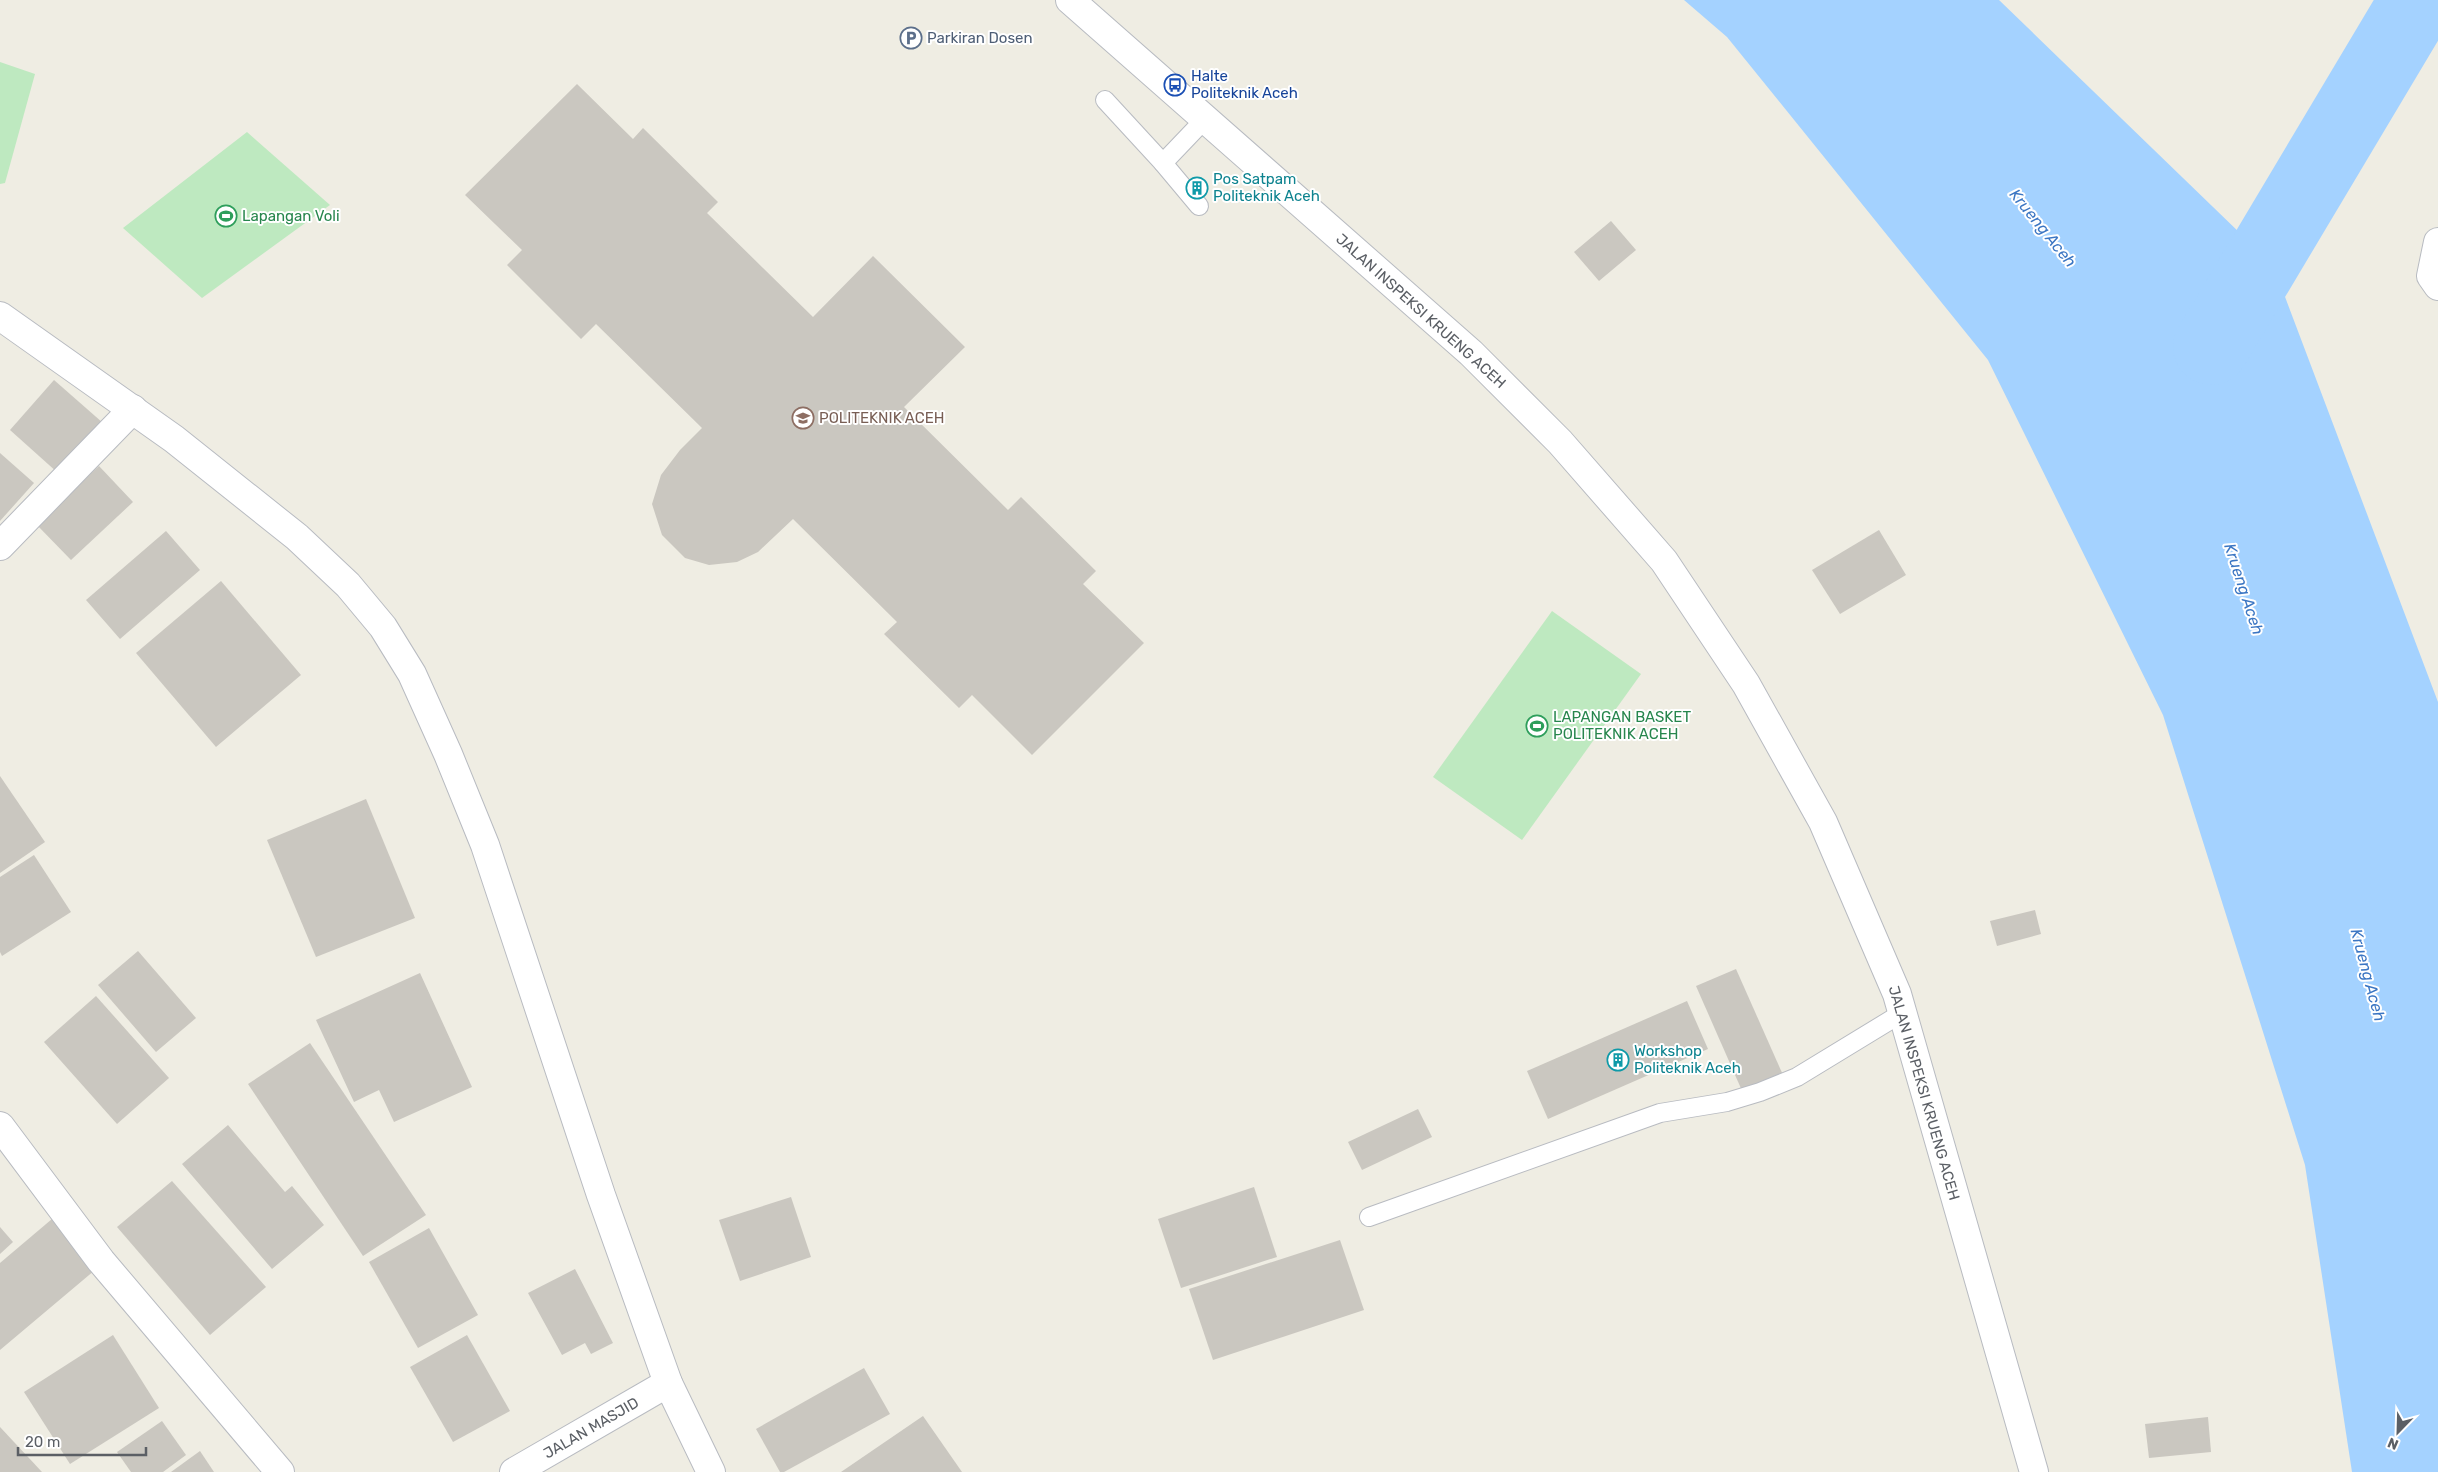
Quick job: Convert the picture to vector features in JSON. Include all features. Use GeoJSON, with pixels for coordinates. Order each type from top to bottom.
{"type":"FeatureCollection","features":[{"type":"Feature","properties":{"kind":"street","name":"JALAN INSPEKSI KRUENG ACEH"},"geometry":{"type":"LineString","coordinates":[[1070,0],[1471,352],[1560,442],[1664,561],[1746,684],[1823,822],[1897,994],[2034,1472]]}},
{"type":"Feature","properties":{"kind":"street"},"geometry":{"type":"LineString","coordinates":[[2438,242],[2431,276],[2438,286]]}},
{"type":"Feature","properties":{"kind":"street"},"geometry":{"type":"LineString","coordinates":[[0,316],[174,439],[297,537],[348,585],[383,627],[412,674],[448,754],[485,845],[601,1195],[668,1383],[711,1472]]}},
{"type":"Feature","properties":{"kind":"street"},"geometry":{"type":"LineString","coordinates":[[0,546],[133,410]]}},
{"type":"Feature","properties":{"kind":"street"},"geometry":{"type":"LineString","coordinates":[[0,1126],[101,1261],[280,1472]]}},
{"type":"Feature","properties":{"kind":"street","name":"JALAN MASJID"},"geometry":{"type":"LineString","coordinates":[[514,1472],[668,1383]]}},
{"type":"Feature","properties":{"kind":"lane"},"geometry":{"type":"LineString","coordinates":[[1105,100],[1163,163],[1199,206]]}},
{"type":"Feature","properties":{"kind":"lane"},"geometry":{"type":"LineString","coordinates":[[1163,163],[1205,119]]}},
{"type":"Feature","properties":{"kind":"lane"},"geometry":{"type":"LineString","coordinates":[[1369,1217],[1660,1113],[1727,1102],[1760,1092],[1797,1077],[1902,1013]]}},
{"type":"Feature","properties":{"kind":"green space"},"geometry":{"type":"Polygon","coordinates":[[[0,62],[35,74],[5,183],[0,184],[0,62]]]}},
{"type":"Feature","properties":{"kind":"green space","name":"Lapangan Voli"},"geometry":{"type":"Polygon","coordinates":[[[247,132],[330,205],[202,298],[123,228],[247,132]]]}},
{"type":"Feature","properties":{"kind":"green space","name":"LAPANGAN BASKET POLITEKNIK ACEH"},"geometry":{"type":"Polygon","coordinates":[[[1552,611],[1641,674],[1522,840],[1433,777],[1552,611]]]}},
{"type":"Feature","properties":{"kind":"water","name":"Krueng Aceh"},"geometry":{"type":"Polygon","coordinates":[[[1684,0],[1999,0],[2273,265],[2438,702],[2438,1472],[2352,1472],[2305,1165],[2163,715],[1988,360],[1727,37],[1684,0]]]}},
{"type":"Feature","properties":{"kind":"building","name":"POLITEKNIK ACEH"},"geometry":{"type":"Polygon","coordinates":[[[577,84],[633,139],[643,128],[718,202],[707,213],[813,317],[873,256],[965,347],[904,407],[1008,510],[1021,497],[1096,571],[1083,584],[1144,643],[1032,755],[972,695],[959,708],[884,634],[897,622],[793,519],[758,552],[737,562],[709,565],[685,558],[662,535],[652,504],[661,475],[680,450],[702,428],[596,324],[581,339],[507,265],[522,250],[465,195],[577,84]]]}},
{"type":"Feature","properties":{"kind":"building","name":"Pos Satpam Politeknik Aceh"},"geometry":{"type":"Polygon","coordinates":[[[1198,177],[1209,189],[1197,200],[1186,188],[1198,177]]]}},
{"type":"Feature","properties":{"kind":"building"},"geometry":{"type":"Polygon","coordinates":[[[1611,221],[1636,250],[1599,281],[1574,252],[1611,221]]]}},
{"type":"Feature","properties":{"kind":"building"},"geometry":{"type":"Polygon","coordinates":[[[54,380],[103,423],[58,473],[10,430],[54,380]]]}},
{"type":"Feature","properties":{"kind":"building"},"geometry":{"type":"Polygon","coordinates":[[[0,453],[34,483],[0,521],[0,453]]]}},
{"type":"Feature","properties":{"kind":"building"},"geometry":{"type":"Polygon","coordinates":[[[99,466],[133,502],[71,560],[36,524],[99,466]]]}},
{"type":"Feature","properties":{"kind":"building"},"geometry":{"type":"Polygon","coordinates":[[[1879,530],[1906,575],[1840,614],[1812,570],[1879,530]]]}},
{"type":"Feature","properties":{"kind":"building"},"geometry":{"type":"Polygon","coordinates":[[[166,531],[200,570],[120,639],[86,600],[166,531]]]}},
{"type":"Feature","properties":{"kind":"building"},"geometry":{"type":"Polygon","coordinates":[[[221,581],[301,675],[216,747],[136,653],[221,581]]]}},
{"type":"Feature","properties":{"kind":"building"},"geometry":{"type":"Polygon","coordinates":[[[0,776],[45,842],[0,873],[0,776]]]}},
{"type":"Feature","properties":{"kind":"building"},"geometry":{"type":"Polygon","coordinates":[[[366,799],[415,918],[316,957],[267,840],[366,799]]]}},
{"type":"Feature","properties":{"kind":"building"},"geometry":{"type":"Polygon","coordinates":[[[34,855],[71,912],[2,956],[0,952],[0,877],[34,855]]]}},
{"type":"Feature","properties":{"kind":"building"},"geometry":{"type":"Polygon","coordinates":[[[2035,910],[2041,934],[1997,946],[1990,921],[2035,910]]]}},
{"type":"Feature","properties":{"kind":"building"},"geometry":{"type":"Polygon","coordinates":[[[138,951],[196,1018],[156,1052],[98,985],[138,951]]]}},
{"type":"Feature","properties":{"kind":"building","name":"Workshop Politeknik Aceh"},"geometry":{"type":"Polygon","coordinates":[[[1736,969],[1783,1075],[1743,1093],[1696,986],[1736,969]]]}},
{"type":"Feature","properties":{"kind":"building"},"geometry":{"type":"Polygon","coordinates":[[[420,973],[472,1087],[394,1122],[379,1090],[354,1102],[316,1020],[420,973]]]}},
{"type":"Feature","properties":{"kind":"building"},"geometry":{"type":"Polygon","coordinates":[[[96,996],[169,1078],[117,1124],[44,1042],[96,996]]]}},
{"type":"Feature","properties":{"kind":"building","name":"Workshop Politeknik Aceh"},"geometry":{"type":"Polygon","coordinates":[[[1687,1001],[1708,1049],[1548,1119],[1527,1071],[1687,1001]]]}},
{"type":"Feature","properties":{"kind":"building"},"geometry":{"type":"Polygon","coordinates":[[[310,1043],[426,1215],[363,1256],[248,1084],[310,1043]]]}},
{"type":"Feature","properties":{"kind":"building"},"geometry":{"type":"Polygon","coordinates":[[[1418,1109],[1432,1137],[1362,1170],[1348,1142],[1418,1109]]]}},
{"type":"Feature","properties":{"kind":"building"},"geometry":{"type":"Polygon","coordinates":[[[228,1125],[285,1192],[292,1186],[324,1225],[272,1269],[182,1164],[228,1125]]]}},
{"type":"Feature","properties":{"kind":"building"},"geometry":{"type":"Polygon","coordinates":[[[172,1181],[266,1287],[210,1335],[117,1227],[172,1181]]]}},
{"type":"Feature","properties":{"kind":"building"},"geometry":{"type":"Polygon","coordinates":[[[1254,1187],[1277,1257],[1181,1288],[1158,1219],[1254,1187]]]}},
{"type":"Feature","properties":{"kind":"building"},"geometry":{"type":"Polygon","coordinates":[[[791,1197],[811,1257],[740,1281],[719,1220],[791,1197]]]}},
{"type":"Feature","properties":{"kind":"building"},"geometry":{"type":"Polygon","coordinates":[[[52,1219],[95,1270],[0,1350],[0,1263],[52,1219]]]}},
{"type":"Feature","properties":{"kind":"building"},"geometry":{"type":"Polygon","coordinates":[[[0,1227],[13,1242],[0,1254],[0,1227]]]}},
{"type":"Feature","properties":{"kind":"building"},"geometry":{"type":"Polygon","coordinates":[[[429,1228],[478,1315],[418,1348],[369,1262],[429,1228]]]}},
{"type":"Feature","properties":{"kind":"building"},"geometry":{"type":"Polygon","coordinates":[[[1340,1240],[1364,1310],[1213,1360],[1189,1289],[1340,1240]]]}},
{"type":"Feature","properties":{"kind":"building"},"geometry":{"type":"Polygon","coordinates":[[[575,1269],[613,1343],[591,1354],[585,1343],[562,1355],[528,1293],[575,1269]]]}},
{"type":"Feature","properties":{"kind":"building"},"geometry":{"type":"Polygon","coordinates":[[[113,1335],[159,1408],[70,1464],[24,1392],[113,1335]]]}},
{"type":"Feature","properties":{"kind":"building"},"geometry":{"type":"Polygon","coordinates":[[[467,1335],[510,1411],[453,1442],[410,1367],[467,1335]]]}},
{"type":"Feature","properties":{"kind":"building"},"geometry":{"type":"Polygon","coordinates":[[[864,1368],[890,1414],[784,1472],[780,1472],[756,1429],[864,1368]]]}},
{"type":"Feature","properties":{"kind":"building"},"geometry":{"type":"Polygon","coordinates":[[[923,1416],[962,1472],[841,1472],[923,1416]]]}},
{"type":"Feature","properties":{"kind":"building"},"geometry":{"type":"Polygon","coordinates":[[[2208,1417],[2211,1452],[2149,1458],[2145,1424],[2208,1417]]]}},
{"type":"Feature","properties":{"kind":"building"},"geometry":{"type":"Polygon","coordinates":[[[162,1421],[186,1455],[163,1472],[131,1472],[117,1452],[162,1421]]]}},
{"type":"Feature","properties":{"kind":"building"},"geometry":{"type":"Polygon","coordinates":[[[0,1427],[42,1472],[0,1472],[0,1427]]]}},
{"type":"Feature","properties":{"kind":"building"},"geometry":{"type":"Polygon","coordinates":[[[200,1451],[214,1472],[171,1472],[200,1451]]]}},
{"type":"Feature","properties":{"kind":"waterway"},"geometry":{"type":"LineString","coordinates":[[2211,347],[2418,0]]}},
{"type":"Feature","properties":{"kind":"place","name":"Parkiran Dosen"},"geometry":{"type":"Point","coordinates":[911,38]}},
{"type":"Feature","properties":{"kind":"place","name":"Halte Politeknik Aceh"},"geometry":{"type":"Point","coordinates":[1175,85]}},
{"type":"Feature","properties":{"kind":"place","name":"Pos Satpam Politeknik Aceh"},"geometry":{"type":"Point","coordinates":[1197,188]}},
{"type":"Feature","properties":{"kind":"place","name":"Lapangan Voli"},"geometry":{"type":"Point","coordinates":[226,216]}},
{"type":"Feature","properties":{"kind":"place","name":"POLITEKNIK ACEH"},"geometry":{"type":"Point","coordinates":[803,418]}},
{"type":"Feature","properties":{"kind":"place","name":"LAPANGAN BASKET POLITEKNIK ACEH"},"geometry":{"type":"Point","coordinates":[1537,726]}},
{"type":"Feature","properties":{"kind":"place","name":"Workshop Politeknik Aceh"},"geometry":{"type":"Point","coordinates":[1618,1060]}}]}
